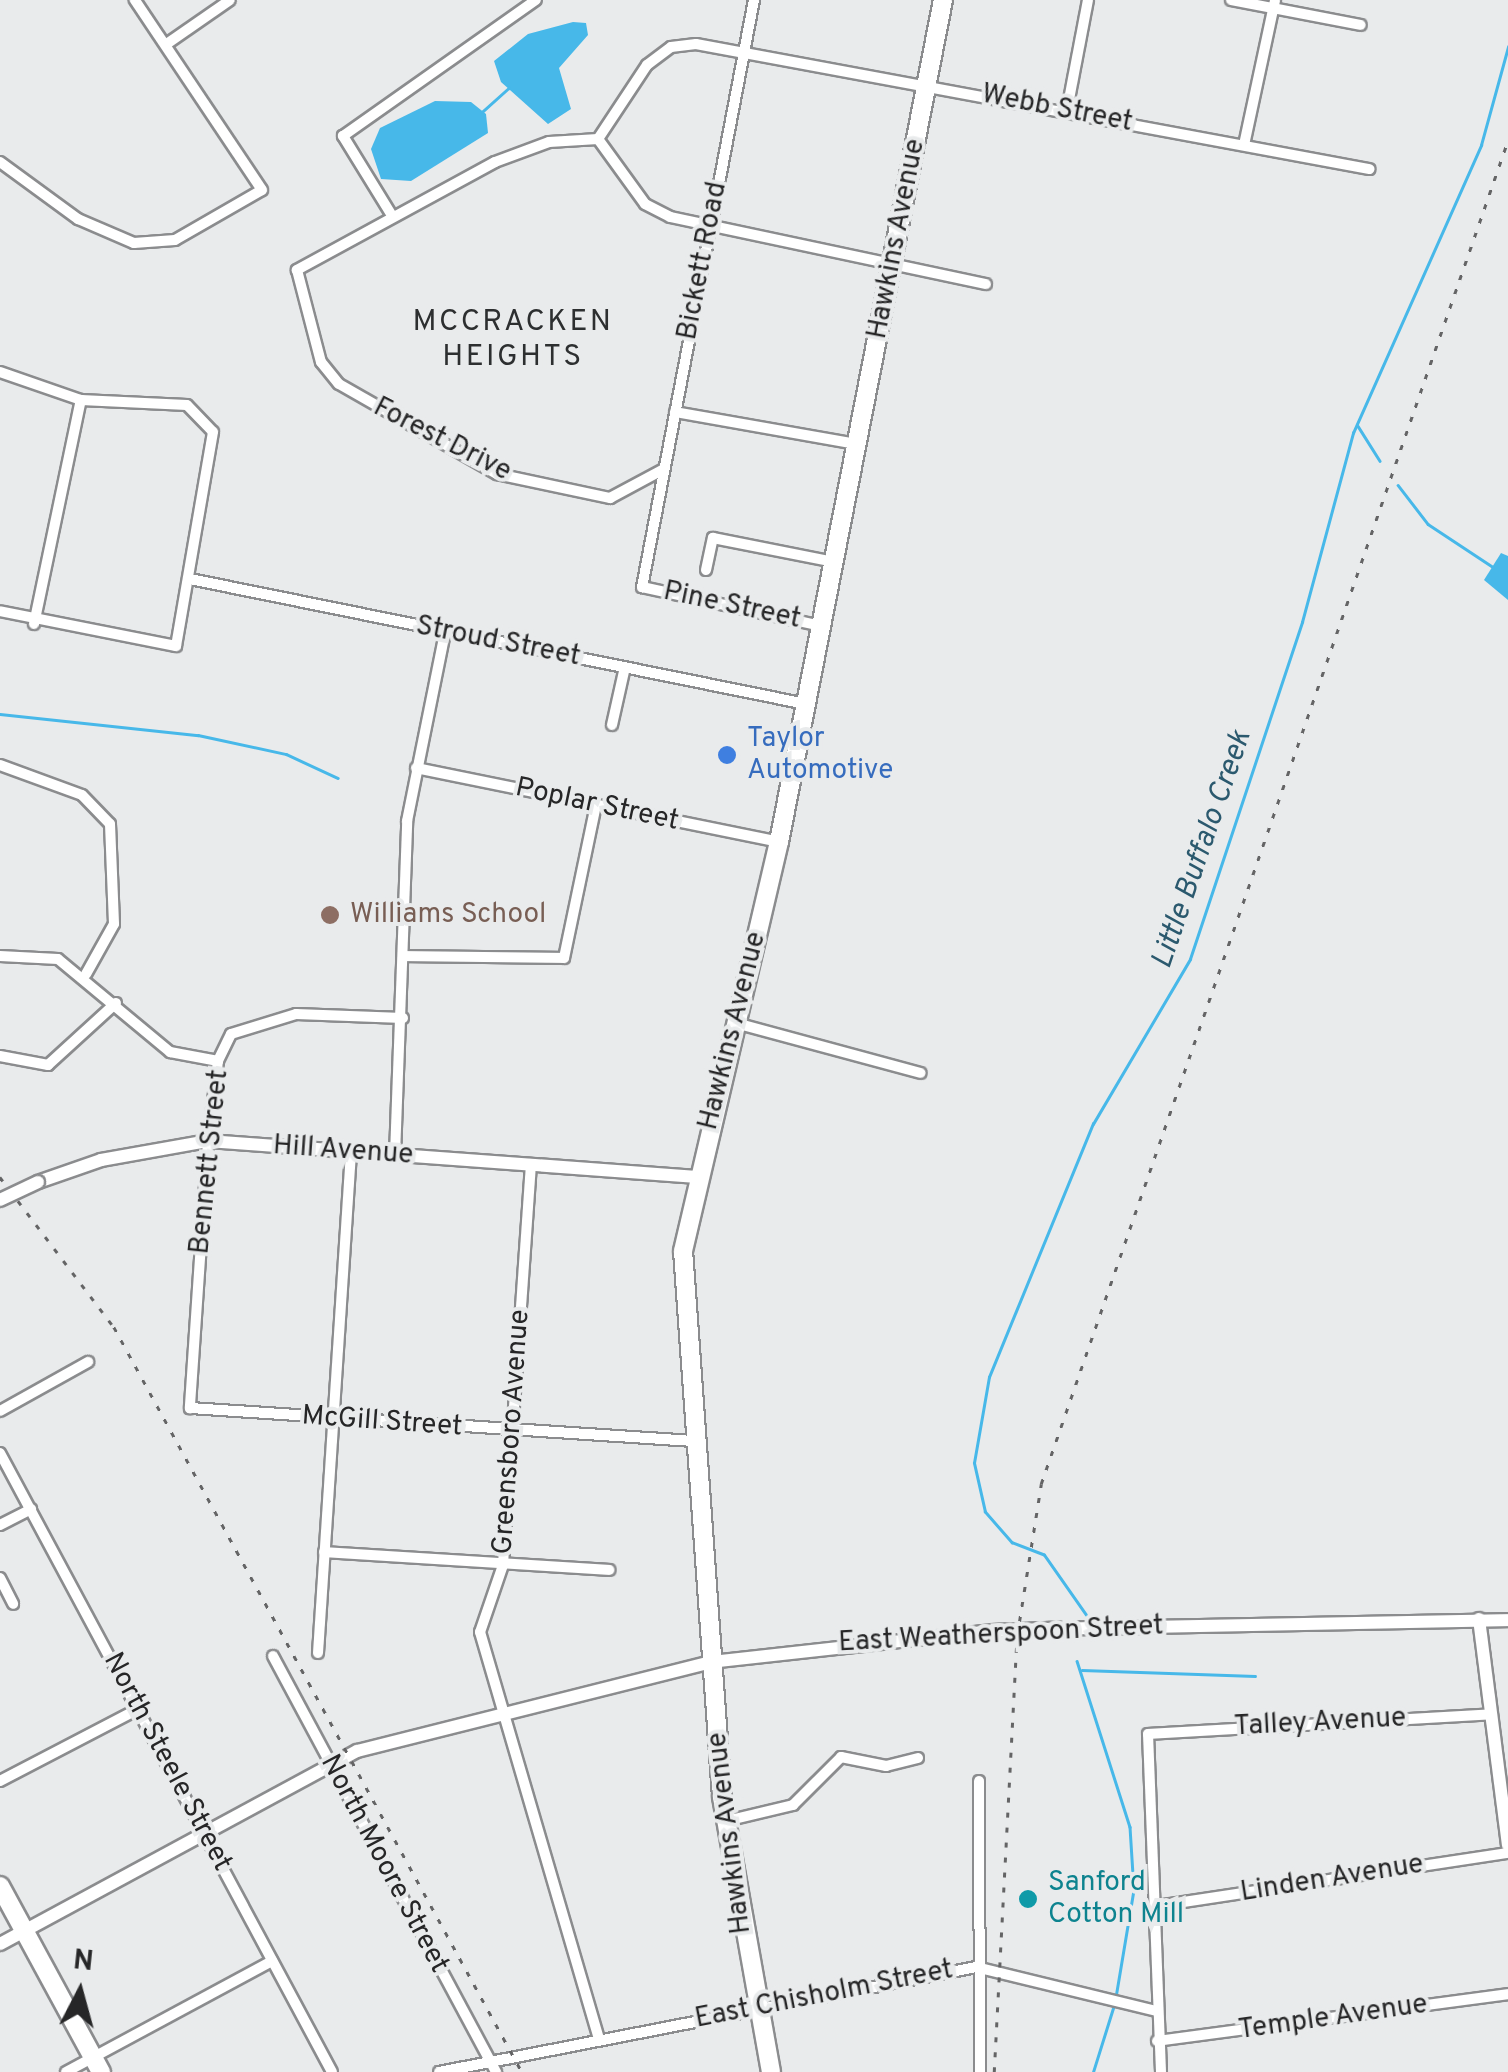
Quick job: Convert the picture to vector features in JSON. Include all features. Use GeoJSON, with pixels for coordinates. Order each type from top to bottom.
{"type":"FeatureCollection","features":[{"type":"Feature","properties":{"kind":"main road","name":"Hawkins Avenue"},"geometry":{"type":"LineString","coordinates":[[770,2072],[754,2008],[725,1821],[681,1276],[694,1178],[739,1024],[779,842],[943,0]]}},
{"type":"Feature","properties":{"kind":"main road"},"geometry":{"type":"LineString","coordinates":[[0,1886],[97,2065]]}},
{"type":"Feature","properties":{"kind":"street"},"geometry":{"type":"LineString","coordinates":[[0,162],[78,219],[134,243],[174,240],[262,190],[168,43],[134,0]]}},
{"type":"Feature","properties":{"kind":"street"},"geometry":{"type":"LineString","coordinates":[[168,43],[230,0]]}},
{"type":"Feature","properties":{"kind":"street"},"geometry":{"type":"LineString","coordinates":[[536,0],[342,136],[391,214],[549,142],[598,139],[646,204],[708,230],[986,284]]}},
{"type":"Feature","properties":{"kind":"street","name":"Bickett Road"},"geometry":{"type":"LineString","coordinates":[[664,470],[754,0]]}},
{"type":"Feature","properties":{"kind":"street"},"geometry":{"type":"LineString","coordinates":[[1067,110],[1088,0]]}},
{"type":"Feature","properties":{"kind":"street"},"geometry":{"type":"LineString","coordinates":[[1231,0],[1274,4],[1360,25]]}},
{"type":"Feature","properties":{"kind":"street"},"geometry":{"type":"LineString","coordinates":[[1244,145],[1274,4]]}},
{"type":"Feature","properties":{"kind":"street","name":"Webb Street"},"geometry":{"type":"LineString","coordinates":[[598,139],[613,106],[670,47],[744,54],[928,85],[1369,169]]}},
{"type":"Feature","properties":{"kind":"street","name":"Forest Drive"},"geometry":{"type":"LineString","coordinates":[[391,214],[297,270],[311,327],[339,384],[497,474],[610,498],[664,470]]}},
{"type":"Feature","properties":{"kind":"street"},"geometry":{"type":"LineString","coordinates":[[0,372],[80,400],[187,406],[204,415],[212,456],[176,646],[34,624],[0,611]]}},
{"type":"Feature","properties":{"kind":"street"},"geometry":{"type":"LineString","coordinates":[[34,624],[80,400]]}},
{"type":"Feature","properties":{"kind":"street"},"geometry":{"type":"LineString","coordinates":[[675,412],[857,444]]}},
{"type":"Feature","properties":{"kind":"street","name":"Pine Street"},"geometry":{"type":"LineString","coordinates":[[664,470],[642,586],[821,626]]}},
{"type":"Feature","properties":{"kind":"street"},"geometry":{"type":"LineString","coordinates":[[706,570],[713,538],[834,562]]}},
{"type":"Feature","properties":{"kind":"street","name":"Stroud Street"},"geometry":{"type":"LineString","coordinates":[[190,579],[806,704]]}},
{"type":"Feature","properties":{"kind":"street"},"geometry":{"type":"LineString","coordinates":[[395,1155],[416,768],[444,632]]}},
{"type":"Feature","properties":{"kind":"street"},"geometry":{"type":"LineString","coordinates":[[612,725],[625,667]]}},
{"type":"Feature","properties":{"kind":"street"},"geometry":{"type":"LineString","coordinates":[[0,765],[82,795],[110,824],[114,924],[86,974]]}},
{"type":"Feature","properties":{"kind":"street","name":"Poplar Street"},"geometry":{"type":"LineString","coordinates":[[416,768],[779,842]]}},
{"type":"Feature","properties":{"kind":"street"},"geometry":{"type":"LineString","coordinates":[[404,956],[562,960],[596,805]]}},
{"type":"Feature","properties":{"kind":"street"},"geometry":{"type":"LineString","coordinates":[[0,956],[40,953],[86,974],[170,1052],[218,1060]]}},
{"type":"Feature","properties":{"kind":"street"},"geometry":{"type":"LineString","coordinates":[[0,1056],[48,1065],[116,1003]]}},
{"type":"Feature","properties":{"kind":"street","name":"Bennett Street"},"geometry":{"type":"LineString","coordinates":[[190,1408],[208,1141],[218,1060],[231,1034],[265,1018],[403,1018]]}},
{"type":"Feature","properties":{"kind":"street"},"geometry":{"type":"LineString","coordinates":[[739,1024],[921,1073]]}},
{"type":"Feature","properties":{"kind":"street","name":"Hill Avenue"},"geometry":{"type":"LineString","coordinates":[[0,1200],[38,1182],[208,1141],[694,1178]]}},
{"type":"Feature","properties":{"kind":"street"},"geometry":{"type":"LineString","coordinates":[[318,1652],[351,1152]]}},
{"type":"Feature","properties":{"kind":"street","name":"Greensboro Avenue"},"geometry":{"type":"LineString","coordinates":[[531,1164],[503,1565],[480,1632],[599,2038]]}},
{"type":"Feature","properties":{"kind":"street"},"geometry":{"type":"LineString","coordinates":[[0,1411],[88,1362]]}},
{"type":"Feature","properties":{"kind":"street","name":"McGill Street"},"geometry":{"type":"LineString","coordinates":[[190,1408],[694,1441]]}},
{"type":"Feature","properties":{"kind":"street","name":"North Steele Street"},"geometry":{"type":"LineString","coordinates":[[0,1453],[332,2072]]}},
{"type":"Feature","properties":{"kind":"street"},"geometry":{"type":"LineString","coordinates":[[0,1525],[31,1509]]}},
{"type":"Feature","properties":{"kind":"street"},"geometry":{"type":"LineString","coordinates":[[324,1552],[609,1570]]}},
{"type":"Feature","properties":{"kind":"street"},"geometry":{"type":"LineString","coordinates":[[0,1578],[13,1604]]}},
{"type":"Feature","properties":{"kind":"street"},"geometry":{"type":"LineString","coordinates":[[1479,1619],[1508,1849]]}},
{"type":"Feature","properties":{"kind":"street","name":"East Weatherspoon Street"},"geometry":{"type":"LineString","coordinates":[[0,1944],[328,1763],[712,1662],[991,1631],[1508,1620]]}},
{"type":"Feature","properties":{"kind":"street","name":"North Moore Street"},"geometry":{"type":"LineString","coordinates":[[274,1656],[493,2067]]}},
{"type":"Feature","properties":{"kind":"street"},"geometry":{"type":"LineString","coordinates":[[0,1781],[140,1708]]}},
{"type":"Feature","properties":{"kind":"street","name":"Talley Avenue"},"geometry":{"type":"LineString","coordinates":[[1157,1906],[1148,1734],[1491,1714]]}},
{"type":"Feature","properties":{"kind":"street"},"geometry":{"type":"LineString","coordinates":[[725,1821],[793,1805],[841,1757],[886,1766],[918,1758]]}},
{"type":"Feature","properties":{"kind":"street"},"geometry":{"type":"LineString","coordinates":[[979,1781],[976,1967],[980,2072]]}},
{"type":"Feature","properties":{"kind":"street","name":"Linden Avenue"},"geometry":{"type":"LineString","coordinates":[[1157,1906],[1508,1849]]}},
{"type":"Feature","properties":{"kind":"street"},"geometry":{"type":"LineString","coordinates":[[1157,1906],[1161,2072]]}},
{"type":"Feature","properties":{"kind":"street"},"geometry":{"type":"LineString","coordinates":[[66,2072],[97,2065],[272,1960]]}},
{"type":"Feature","properties":{"kind":"street","name":"East Chisholm Street"},"geometry":{"type":"LineString","coordinates":[[439,2072],[493,2067],[599,2038],[976,1967],[1157,2011]]}},
{"type":"Feature","properties":{"kind":"street","name":"Temple Avenue"},"geometry":{"type":"LineString","coordinates":[[1158,2041],[1508,1994]]}},
{"type":"Feature","properties":{"kind":"water"},"geometry":{"type":"Polygon","coordinates":[[[573,22],[586,23],[588,35],[559,68],[571,109],[548,124],[501,82],[494,61],[528,34],[573,22]]]}},
{"type":"Feature","properties":{"kind":"water"},"geometry":{"type":"Polygon","coordinates":[[[435,101],[471,102],[486,114],[488,133],[411,181],[381,179],[371,149],[380,128],[435,101]]]}},
{"type":"Feature","properties":{"kind":"water"},"geometry":{"type":"Polygon","coordinates":[[[1501,553],[1508,556],[1508,600],[1484,580],[1501,553]]]}},
{"type":"Feature","properties":{"kind":"waterway","name":"Little Buffalo Creek"},"geometry":{"type":"LineString","coordinates":[[1086,1615],[1044,1555],[1012,1543],[985,1512],[974,1463],[989,1377],[1093,1124],[1190,959],[1302,622],[1353,433],[1481,145],[1508,47]]}},
{"type":"Feature","properties":{"kind":"waterway"},"geometry":{"type":"LineString","coordinates":[[482,112],[509,88]]}},
{"type":"Feature","properties":{"kind":"waterway"},"geometry":{"type":"LineString","coordinates":[[1358,426],[1380,461]]}},
{"type":"Feature","properties":{"kind":"waterway"},"geometry":{"type":"LineString","coordinates":[[1398,485],[1428,524],[1493,567]]}},
{"type":"Feature","properties":{"kind":"waterway"},"geometry":{"type":"LineString","coordinates":[[0,714],[198,735],[286,754],[338,778]]}},
{"type":"Feature","properties":{"kind":"waterway","name":"Little Buffalo Creek"},"geometry":{"type":"LineString","coordinates":[[1077,1661],[1130,1827],[1134,1890],[1116,1998]]}},
{"type":"Feature","properties":{"kind":"waterway"},"geometry":{"type":"LineString","coordinates":[[1082,1670],[1255,1676]]}},
{"type":"Feature","properties":{"kind":"waterway","name":"Little Buffalo Creek"},"geometry":{"type":"LineString","coordinates":[[1093,2072],[1114,2005]]}},
{"type":"Feature","properties":{"kind":"railway"},"geometry":{"type":"LineString","coordinates":[[994,2072],[1017,1636],[1041,1484],[1508,140]]}},
{"type":"Feature","properties":{"kind":"railway"},"geometry":{"type":"LineString","coordinates":[[0,1177],[114,1327],[522,2072]]}},
{"type":"Feature","properties":{"kind":"place","name":"Taylor Automotive"},"geometry":{"type":"Point","coordinates":[727,755]}},
{"type":"Feature","properties":{"kind":"place","name":"Williams School"},"geometry":{"type":"Point","coordinates":[330,915]}},
{"type":"Feature","properties":{"kind":"place","name":"Sanford Cotton Mill"},"geometry":{"type":"Point","coordinates":[1028,1899]}},
{"type":"Feature","properties":{"kind":"district","name":"MCCRACKEN HEIGHTS"},"geometry":{"type":"Point","coordinates":[513,340]}}]}
